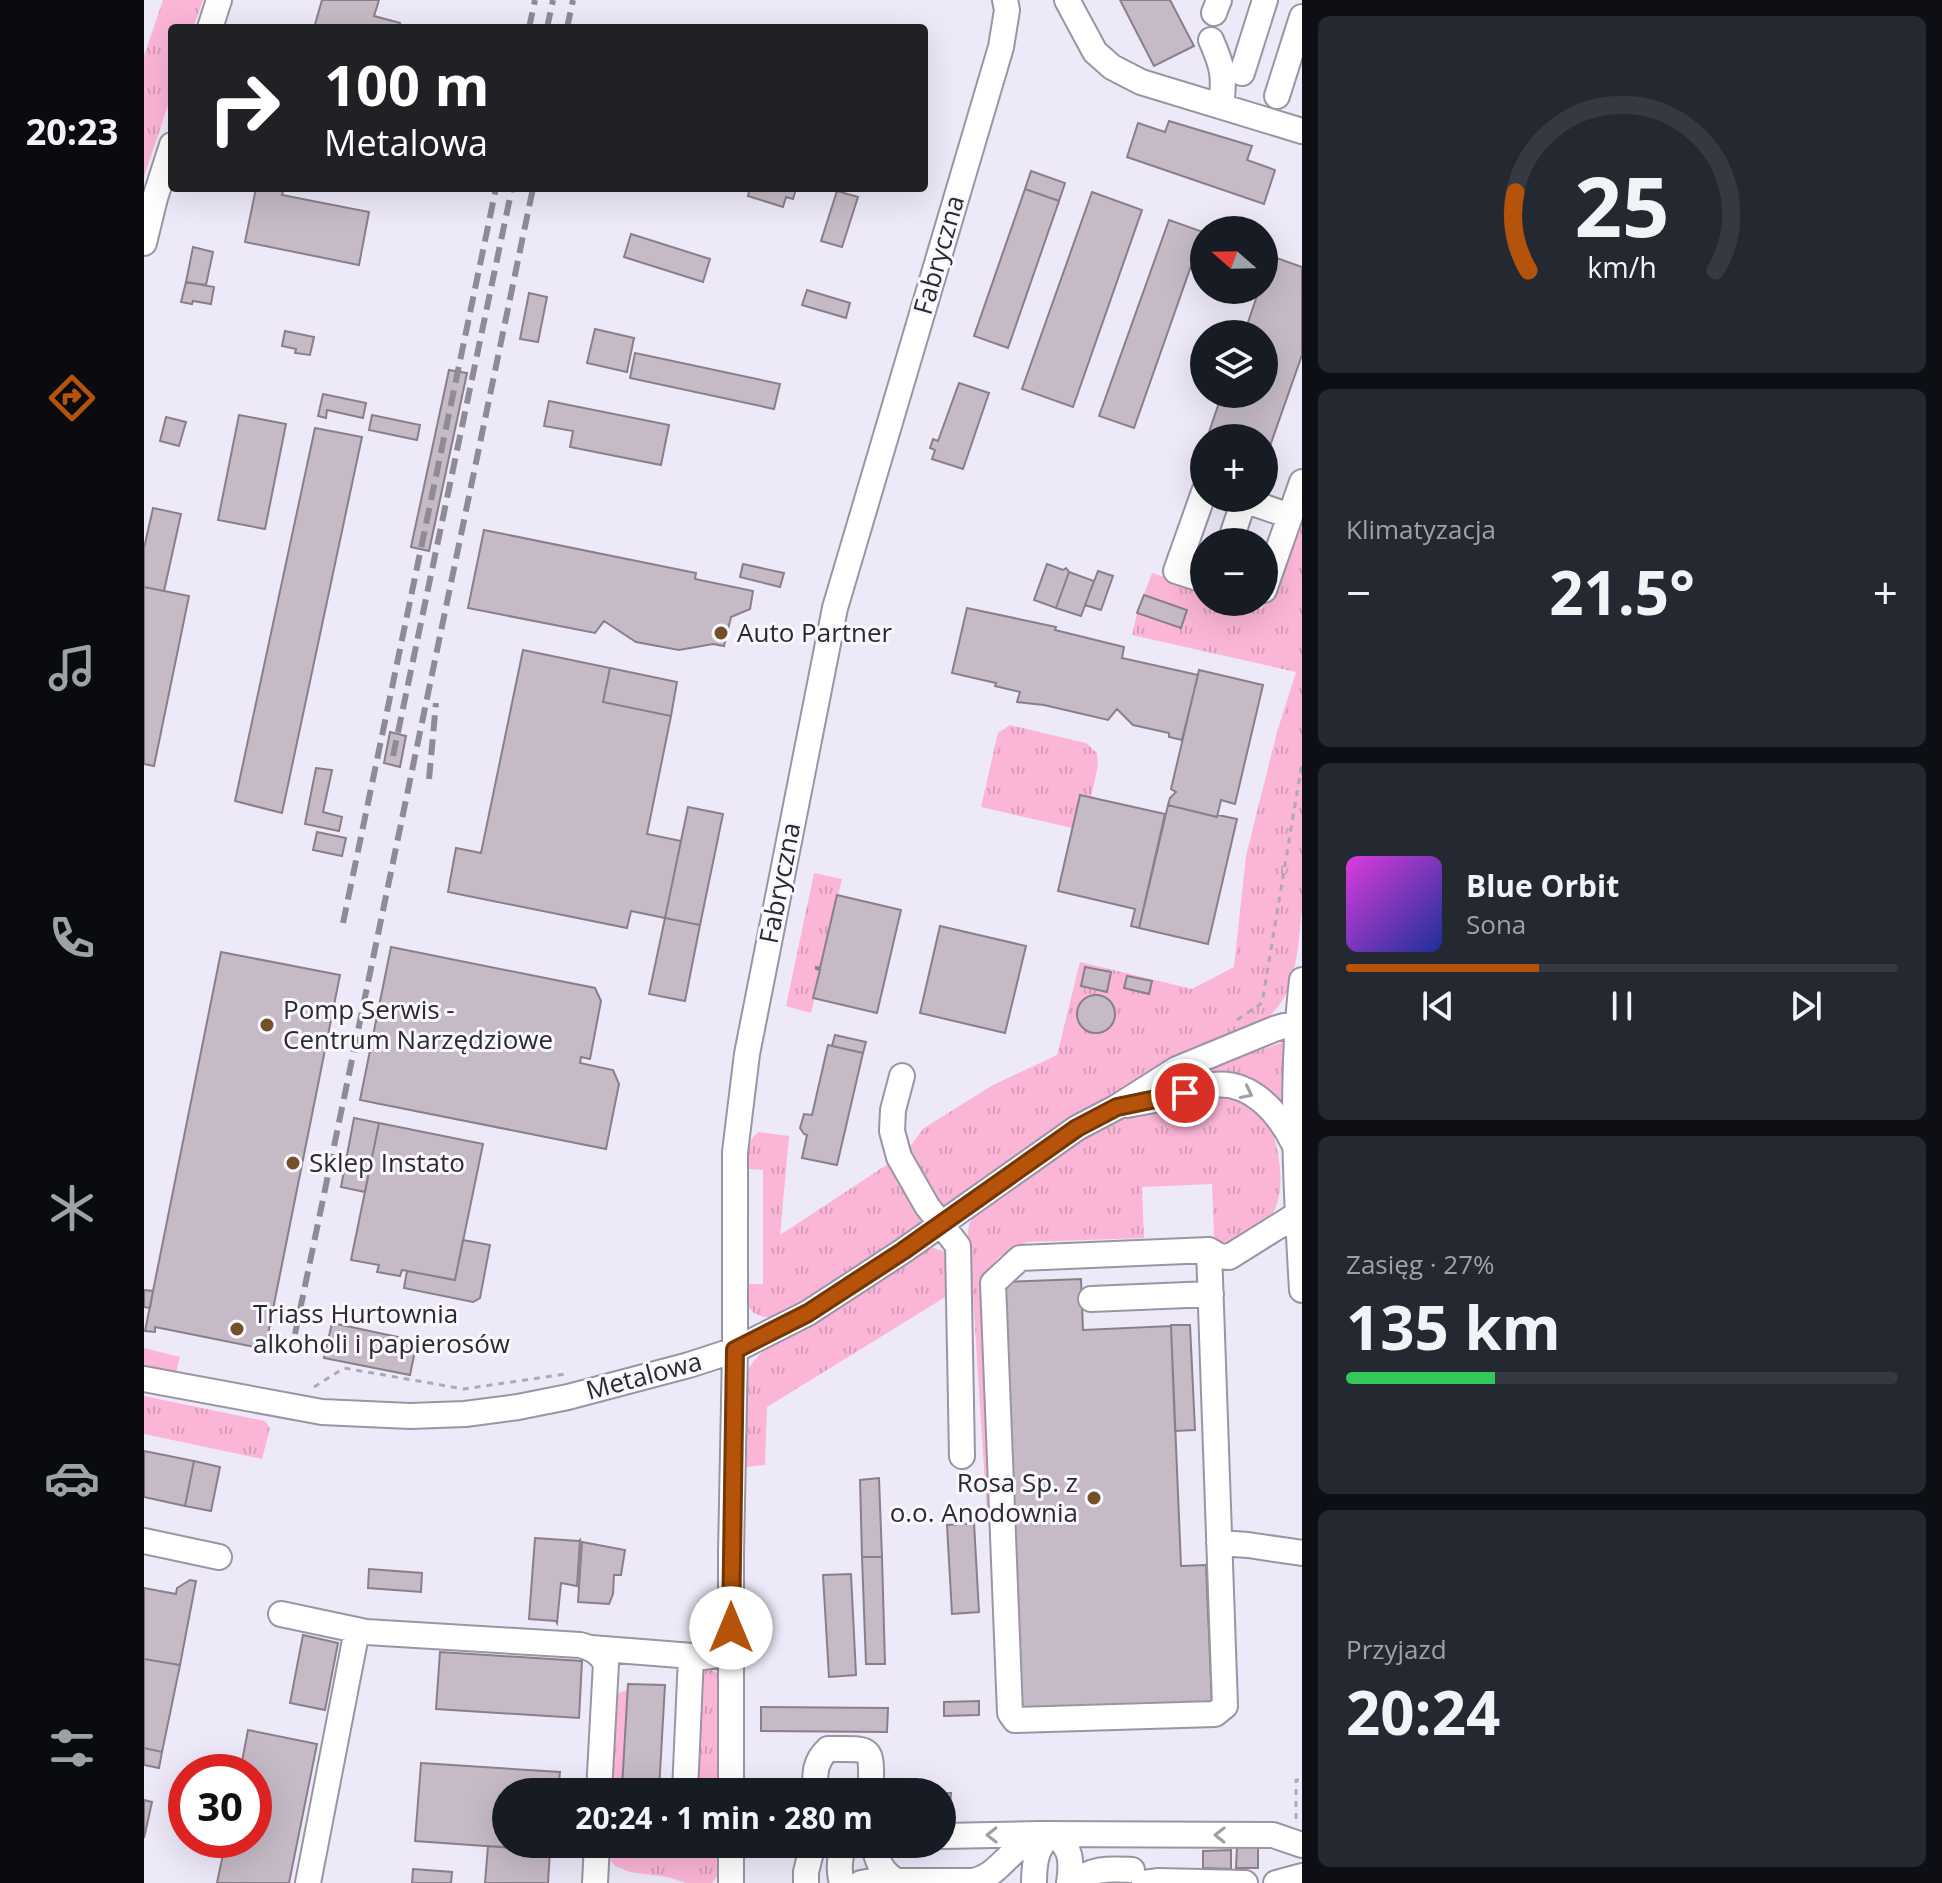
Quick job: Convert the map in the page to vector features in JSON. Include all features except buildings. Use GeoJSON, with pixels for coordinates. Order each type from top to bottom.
{"type":"FeatureCollection","features":[{"type":"Feature","properties":{"kind":"street"},"geometry":{"type":"LineString","coordinates":[[211,24],[219,0]]}},
{"type":"Feature","properties":{"kind":"street","name":"Fabryczna"},"geometry":{"type":"LineString","coordinates":[[731,1778],[735,1152],[747,1054],[835,608],[1001,47],[1007,10],[1005,0]]}},
{"type":"Feature","properties":{"kind":"street"},"geometry":{"type":"LineString","coordinates":[[1067,0],[1095,52],[1112,67],[1141,82],[1302,131]]}},
{"type":"Feature","properties":{"kind":"street"},"geometry":{"type":"LineString","coordinates":[[1242,73],[1265,0]]}},
{"type":"Feature","properties":{"kind":"street"},"geometry":{"type":"LineString","coordinates":[[1277,96],[1302,17]]}},
{"type":"Feature","properties":{"kind":"street"},"geometry":{"type":"LineString","coordinates":[[1211,40],[1221,62],[1224,82],[1221,106]]}},
{"type":"Feature","properties":{"kind":"street"},"geometry":{"type":"LineString","coordinates":[[144,243],[168,157]]}},
{"type":"Feature","properties":{"kind":"street"},"geometry":{"type":"LineString","coordinates":[[1278,550],[1302,482]]}},
{"type":"Feature","properties":{"kind":"street"},"geometry":{"type":"LineString","coordinates":[[1190,576],[1176,571],[1191,512]]}},
{"type":"Feature","properties":{"kind":"street"},"geometry":{"type":"LineString","coordinates":[[1278,512],[1290,516]]}},
{"type":"Feature","properties":{"kind":"street"},"geometry":{"type":"LineString","coordinates":[[1302,980],[1296,1147],[1302,1290]]}},
{"type":"Feature","properties":{"kind":"street","name":"Metalowa"},"geometry":{"type":"LineString","coordinates":[[144,1379],[322,1412],[410,1416],[465,1414],[518,1407],[577,1395],[689,1365],[735,1350],[808,1313],[903,1251],[1077,1128],[1177,1069],[1274,1029],[1284,1026],[1299,1028]]}},
{"type":"Feature","properties":{"kind":"street"},"geometry":{"type":"LineString","coordinates":[[902,1076],[893,1110],[892,1131],[899,1157],[927,1206],[958,1246],[962,1456]]}},
{"type":"Feature","properties":{"kind":"street"},"geometry":{"type":"LineString","coordinates":[[1117,1107],[1214,1085],[1233,1086],[1268,1105],[1279,1117],[1296,1147]]}},
{"type":"Feature","properties":{"kind":"street"},"geometry":{"type":"LineString","coordinates":[[1209,1250],[1225,1706],[1215,1714],[1015,1720],[1010,1713],[993,1283],[1020,1258],[1209,1250],[1229,1257],[1298,1214]]}},
{"type":"Feature","properties":{"kind":"street"},"geometry":{"type":"LineString","coordinates":[[1091,1299],[1211,1294]]}},
{"type":"Feature","properties":{"kind":"street"},"geometry":{"type":"LineString","coordinates":[[144,1541],[219,1557]]}},
{"type":"Feature","properties":{"kind":"street"},"geometry":{"type":"LineString","coordinates":[[1219,1543],[1302,1553]]}},
{"type":"Feature","properties":{"kind":"street"},"geometry":{"type":"LineString","coordinates":[[281,1614],[357,1630],[705,1657],[731,1653]]}},
{"type":"Feature","properties":{"kind":"street"},"geometry":{"type":"LineString","coordinates":[[308,1883],[357,1630]]}},
{"type":"Feature","properties":{"kind":"street"},"geometry":{"type":"LineString","coordinates":[[591,1648],[601,1654],[606,1663],[600,1778]]}},
{"type":"Feature","properties":{"kind":"street"},"geometry":{"type":"LineString","coordinates":[[686,1778],[691,1656]]}},
{"type":"Feature","properties":{"kind":"street"},"geometry":{"type":"LineString","coordinates":[[815,1778],[818,1759],[828,1749]]}},
{"type":"Feature","properties":{"kind":"street"},"geometry":{"type":"LineString","coordinates":[[806,1778],[809,1759],[816,1752],[828,1749],[867,1751],[871,1757],[871,1778]]}},
{"type":"Feature","properties":{"kind":"street"},"geometry":{"type":"LineString","coordinates":[[861,1883],[980,1880],[1026,1842],[1048,1834]]}},
{"type":"Feature","properties":{"kind":"street"},"geometry":{"type":"LineString","coordinates":[[1034,1883],[1037,1855],[1048,1834]]}},
{"type":"Feature","properties":{"kind":"street"},"geometry":{"type":"LineString","coordinates":[[1048,1834],[1069,1850],[1069,1883]]}},
{"type":"Feature","properties":{"kind":"street"},"geometry":{"type":"LineString","coordinates":[[1132,1834],[1136,1879]]}},
{"type":"Feature","properties":{"kind":"street"},"geometry":{"type":"LineString","coordinates":[[956,1836],[1273,1835],[1302,1845]]}},
{"type":"Feature","properties":{"kind":"street"},"geometry":{"type":"LineString","coordinates":[[1004,1883],[1013,1853]]}},
{"type":"Feature","properties":{"kind":"street"},"geometry":{"type":"LineString","coordinates":[[595,1883],[596,1858]]}},
{"type":"Feature","properties":{"kind":"street"},"geometry":{"type":"LineString","coordinates":[[731,1858],[731,1883]]}},
{"type":"Feature","properties":{"kind":"street"},"geometry":{"type":"LineString","coordinates":[[841,1858],[842,1883]]}},
{"type":"Feature","properties":{"kind":"street"},"geometry":{"type":"LineString","coordinates":[[876,1858],[882,1869],[897,1881]]}},
{"type":"Feature","properties":{"kind":"street"},"geometry":{"type":"LineString","coordinates":[[1076,1883],[1083,1875],[1094,1871],[1159,1881],[1245,1883]]}},
{"type":"Feature","properties":{"kind":"street"},"geometry":{"type":"LineString","coordinates":[[1276,1883],[1302,1876]]}},
{"type":"Feature","properties":{"kind":"path"},"geometry":{"type":"LineString","coordinates":[[1226,1025],[1262,1003],[1302,763]]}},
{"type":"Feature","properties":{"kind":"path"},"geometry":{"type":"LineString","coordinates":[[305,1393],[344,1368],[464,1389],[572,1373],[577,1395]]}},
{"type":"Feature","properties":{"kind":"green space"},"geometry":{"type":"Polygon","coordinates":[[[163,0],[203,0],[194,24],[168,24],[168,105],[144,177],[144,56],[163,0]]]}},
{"type":"Feature","properties":{"kind":"green space"},"geometry":{"type":"Polygon","coordinates":[[[1302,499],[1302,910],[1296,958],[1286,994],[1263,1021],[1130,1084],[1066,1123],[944,1208],[939,1208],[904,1154],[924,1128],[993,1085],[1057,1055],[1080,962],[1192,989],[1234,967],[1246,856],[1277,732],[1296,672],[1132,635],[1152,573],[1190,585],[1190,616],[1278,616],[1278,565],[1302,499]]]}},
{"type":"Feature","properties":{"kind":"green space"},"geometry":{"type":"Polygon","coordinates":[[[1010,725],[1086,743],[1097,753],[1098,766],[1091,797],[1080,795],[1072,828],[981,807],[998,733],[1010,725]]]}},
{"type":"Feature","properties":{"kind":"green space"},"geometry":{"type":"Polygon","coordinates":[[[814,873],[842,879],[811,1013],[786,1006],[814,873]]]}},
{"type":"Feature","properties":{"kind":"green space"},"geometry":{"type":"Polygon","coordinates":[[[1284,1042],[1285,1110],[1181,1082],[1182,1078],[1210,1066],[1284,1042]]]}},
{"type":"Feature","properties":{"kind":"green space"},"geometry":{"type":"Polygon","coordinates":[[[1202,1095],[1243,1099],[1255,1106],[1270,1126],[1280,1172],[1274,1211],[1260,1226],[1231,1246],[1221,1244],[1214,1236],[1212,1184],[1142,1187],[1144,1238],[1027,1242],[999,1257],[991,1267],[987,1280],[998,1514],[987,1516],[967,1240],[969,1224],[978,1211],[1062,1151],[1114,1121],[1202,1095]]]}},
{"type":"Feature","properties":{"kind":"green space"},"geometry":{"type":"Polygon","coordinates":[[[759,1132],[789,1136],[780,1235],[891,1162],[924,1218],[922,1227],[796,1307],[765,1317],[754,1313],[748,1305],[743,1284],[763,1284],[763,1170],[749,1169],[750,1143],[759,1132]]]}},
{"type":"Feature","properties":{"kind":"green space"},"geometry":{"type":"Polygon","coordinates":[[[930,1247],[947,1252],[947,1296],[767,1407],[765,1465],[744,1467],[742,1396],[746,1375],[753,1362],[780,1338],[864,1292],[930,1247]]]}},
{"type":"Feature","properties":{"kind":"green space"},"geometry":{"type":"Polygon","coordinates":[[[144,1348],[180,1357],[175,1376],[144,1370],[144,1348]]]}},
{"type":"Feature","properties":{"kind":"green space"},"geometry":{"type":"Polygon","coordinates":[[[144,1396],[265,1421],[270,1428],[262,1459],[144,1434],[144,1396]]]}},
{"type":"Feature","properties":{"kind":"green space"},"geometry":{"type":"Polygon","coordinates":[[[710,1669],[723,1677],[725,1778],[696,1778],[700,1679],[703,1672],[710,1669]]]}},
{"type":"Feature","properties":{"kind":"green space"},"geometry":{"type":"Polygon","coordinates":[[[627,1690],[623,1778],[607,1778],[611,1706],[619,1693],[627,1690]]]}},
{"type":"Feature","properties":{"kind":"green space"},"geometry":{"type":"Polygon","coordinates":[[[609,1858],[723,1858],[712,1883],[686,1883],[615,1866],[609,1858]]]}},
{"type":"Feature","properties":{"kind":"railway"},"geometry":{"type":"LineString","coordinates":[[530,24],[535,0]]}},
{"type":"Feature","properties":{"kind":"railway"},"geometry":{"type":"LineString","coordinates":[[548,24],[553,0]]}},
{"type":"Feature","properties":{"kind":"railway"},"geometry":{"type":"LineString","coordinates":[[568,24],[573,0]]}},
{"type":"Feature","properties":{"kind":"railway"},"geometry":{"type":"LineString","coordinates":[[343,923],[495,192]]}},
{"type":"Feature","properties":{"kind":"railway"},"geometry":{"type":"LineString","coordinates":[[393,756],[511,192]]}},
{"type":"Feature","properties":{"kind":"railway"},"geometry":{"type":"LineString","coordinates":[[295,1334],[532,192]]}},
{"type":"Feature","properties":{"kind":"railway"},"geometry":{"type":"LineString","coordinates":[[429,779],[436,703]]}},
{"type":"Feature","properties":{"kind":"place","name":"Auto Partner"},"geometry":{"type":"Point","coordinates":[721,633]}},
{"type":"Feature","properties":{"kind":"place","name":"Pomp Serwis - Centrum Narzędziowe"},"geometry":{"type":"Point","coordinates":[267,1025]}},
{"type":"Feature","properties":{"kind":"place","name":"Sklep Instato"},"geometry":{"type":"Point","coordinates":[293,1163]}},
{"type":"Feature","properties":{"kind":"place","name":"Triass Hurtownia alkoholi i papierosów"},"geometry":{"type":"Point","coordinates":[237,1329]}},
{"type":"Feature","properties":{"kind":"place","name":"Rosa Sp. z o.o. Anodownia"},"geometry":{"type":"Point","coordinates":[1094,1498]}},
{"type":"Feature","properties":{"kind":"route"},"geometry":{"type":"LineString","coordinates":[[731,1628],[735,1350],[808,1313],[903,1251],[1077,1128],[1117,1107],[1185,1093]]}}]}
